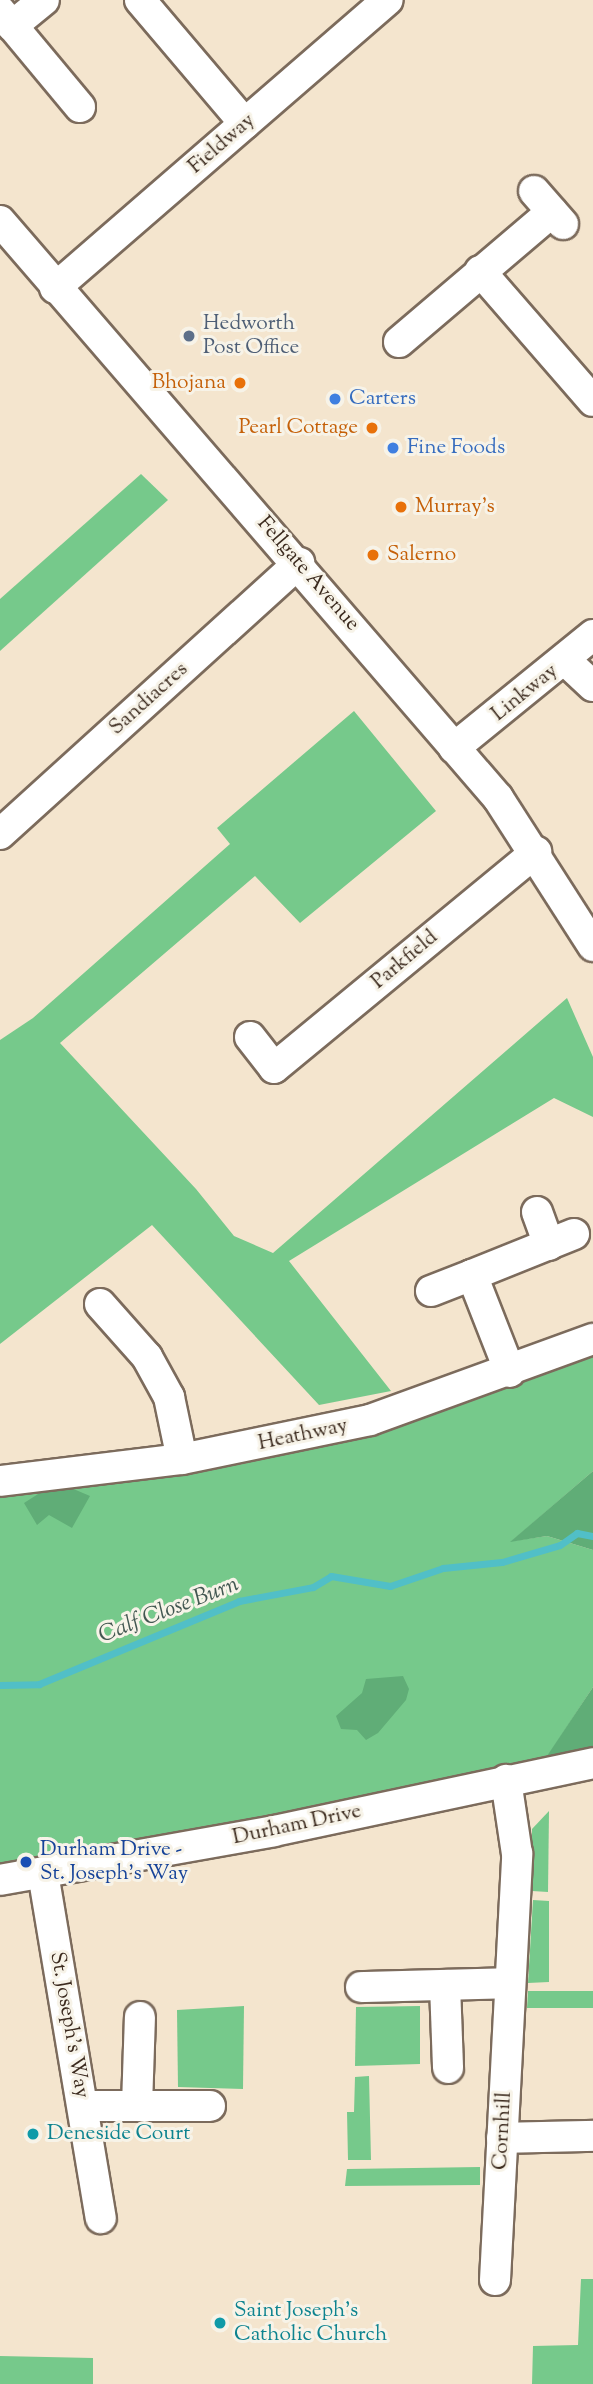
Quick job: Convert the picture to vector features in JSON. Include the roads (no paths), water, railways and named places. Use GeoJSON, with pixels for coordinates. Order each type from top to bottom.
{"type":"FeatureCollection","features":[{"type":"Feature","properties":{"kind":"street"},"geometry":{"type":"LineString","coordinates":[[44,0],[6,19],[80,107]]}},
{"type":"Feature","properties":{"kind":"street"},"geometry":{"type":"LineString","coordinates":[[140,0],[245,124]]}},
{"type":"Feature","properties":{"kind":"street","name":"Fieldway"},"geometry":{"type":"LineString","coordinates":[[55,288],[388,0]]}},
{"type":"Feature","properties":{"kind":"street"},"geometry":{"type":"LineString","coordinates":[[399,342],[549,209]]}},
{"type":"Feature","properties":{"kind":"street","name":"Fellgate Avenue"},"geometry":{"type":"LineString","coordinates":[[0,220],[55,288],[299,563],[454,748],[536,852],[593,946]]}},
{"type":"Feature","properties":{"kind":"street"},"geometry":{"type":"LineString","coordinates":[[480,271],[593,401]]}},
{"type":"Feature","properties":{"kind":"street","name":"Sandiacres"},"geometry":{"type":"LineString","coordinates":[[0,834],[299,563]]}},
{"type":"Feature","properties":{"kind":"street","name":"Linkway"},"geometry":{"type":"LineString","coordinates":[[454,748],[593,635]]}},
{"type":"Feature","properties":{"kind":"street"},"geometry":{"type":"LineString","coordinates":[[565,660],[593,686]]}},
{"type":"Feature","properties":{"kind":"street","name":"Parkfield"},"geometry":{"type":"LineString","coordinates":[[250,1037],[266,1074],[536,852]]}},
{"type":"Feature","properties":{"kind":"street"},"geometry":{"type":"LineString","coordinates":[[431,1291],[561,1239],[537,1212]]}},
{"type":"Feature","properties":{"kind":"street"},"geometry":{"type":"LineString","coordinates":[[472,1275],[510,1372]]}},
{"type":"Feature","properties":{"kind":"street"},"geometry":{"type":"LineString","coordinates":[[100,1304],[147,1357],[169,1397],[182,1459]]}},
{"type":"Feature","properties":{"kind":"street","name":"Heathway"},"geometry":{"type":"LineString","coordinates":[[0,1480],[182,1459],[370,1420],[510,1372],[593,1339]]}},
{"type":"Feature","properties":{"kind":"street","name":"Durham Drive"},"geometry":{"type":"LineString","coordinates":[[0,1880],[274,1830],[593,1763]]}},
{"type":"Feature","properties":{"kind":"street","name":"Cornhill"},"geometry":{"type":"LineString","coordinates":[[495,2280],[517,1854],[506,1780]]}},
{"type":"Feature","properties":{"kind":"street","name":"St. Joseph's Way"},"geometry":{"type":"LineString","coordinates":[[43,1873],[101,2218]]}},
{"type":"Feature","properties":{"kind":"street"},"geometry":{"type":"LineString","coordinates":[[361,1987],[510,1983]]}},
{"type":"Feature","properties":{"kind":"street"},"geometry":{"type":"LineString","coordinates":[[445,1984],[448,2068]]}},
{"type":"Feature","properties":{"kind":"street"},"geometry":{"type":"LineString","coordinates":[[137,2106],[140,2017]]}},
{"type":"Feature","properties":{"kind":"street"},"geometry":{"type":"LineString","coordinates":[[83,2106],[210,2106]]}},
{"type":"Feature","properties":{"kind":"street"},"geometry":{"type":"LineString","coordinates":[[502,2138],[593,2136]]}},
{"type":"Feature","properties":{"kind":"waterway","name":"Calf Close Burn"},"geometry":{"type":"LineString","coordinates":[[0,1685],[39,1684],[239,1601],[313,1587],[331,1576],[390,1586],[443,1568],[502,1562],[560,1545],[577,1533],[593,1536]]}},
{"type":"Feature","properties":{"kind":"place","name":"Hedworth Post Office"},"geometry":{"type":"Point","coordinates":[189,336]}},
{"type":"Feature","properties":{"kind":"place","name":"Bhojana"},"geometry":{"type":"Point","coordinates":[240,383]}},
{"type":"Feature","properties":{"kind":"place","name":"Carters"},"geometry":{"type":"Point","coordinates":[335,399]}},
{"type":"Feature","properties":{"kind":"place","name":"Pearl Cottage"},"geometry":{"type":"Point","coordinates":[372,428]}},
{"type":"Feature","properties":{"kind":"place","name":"Fine Foods"},"geometry":{"type":"Point","coordinates":[393,448]}},
{"type":"Feature","properties":{"kind":"place","name":"Murray's"},"geometry":{"type":"Point","coordinates":[401,507]}},
{"type":"Feature","properties":{"kind":"place","name":"Salerno"},"geometry":{"type":"Point","coordinates":[373,555]}},
{"type":"Feature","properties":{"kind":"place","name":"Durham Drive - St. Joseph's Way"},"geometry":{"type":"Point","coordinates":[26,1862]}},
{"type":"Feature","properties":{"kind":"place","name":"Deneside Court"},"geometry":{"type":"Point","coordinates":[33,2134]}},
{"type":"Feature","properties":{"kind":"place","name":"Saint Joseph's Catholic Church"},"geometry":{"type":"Point","coordinates":[220,2323]}}]}
